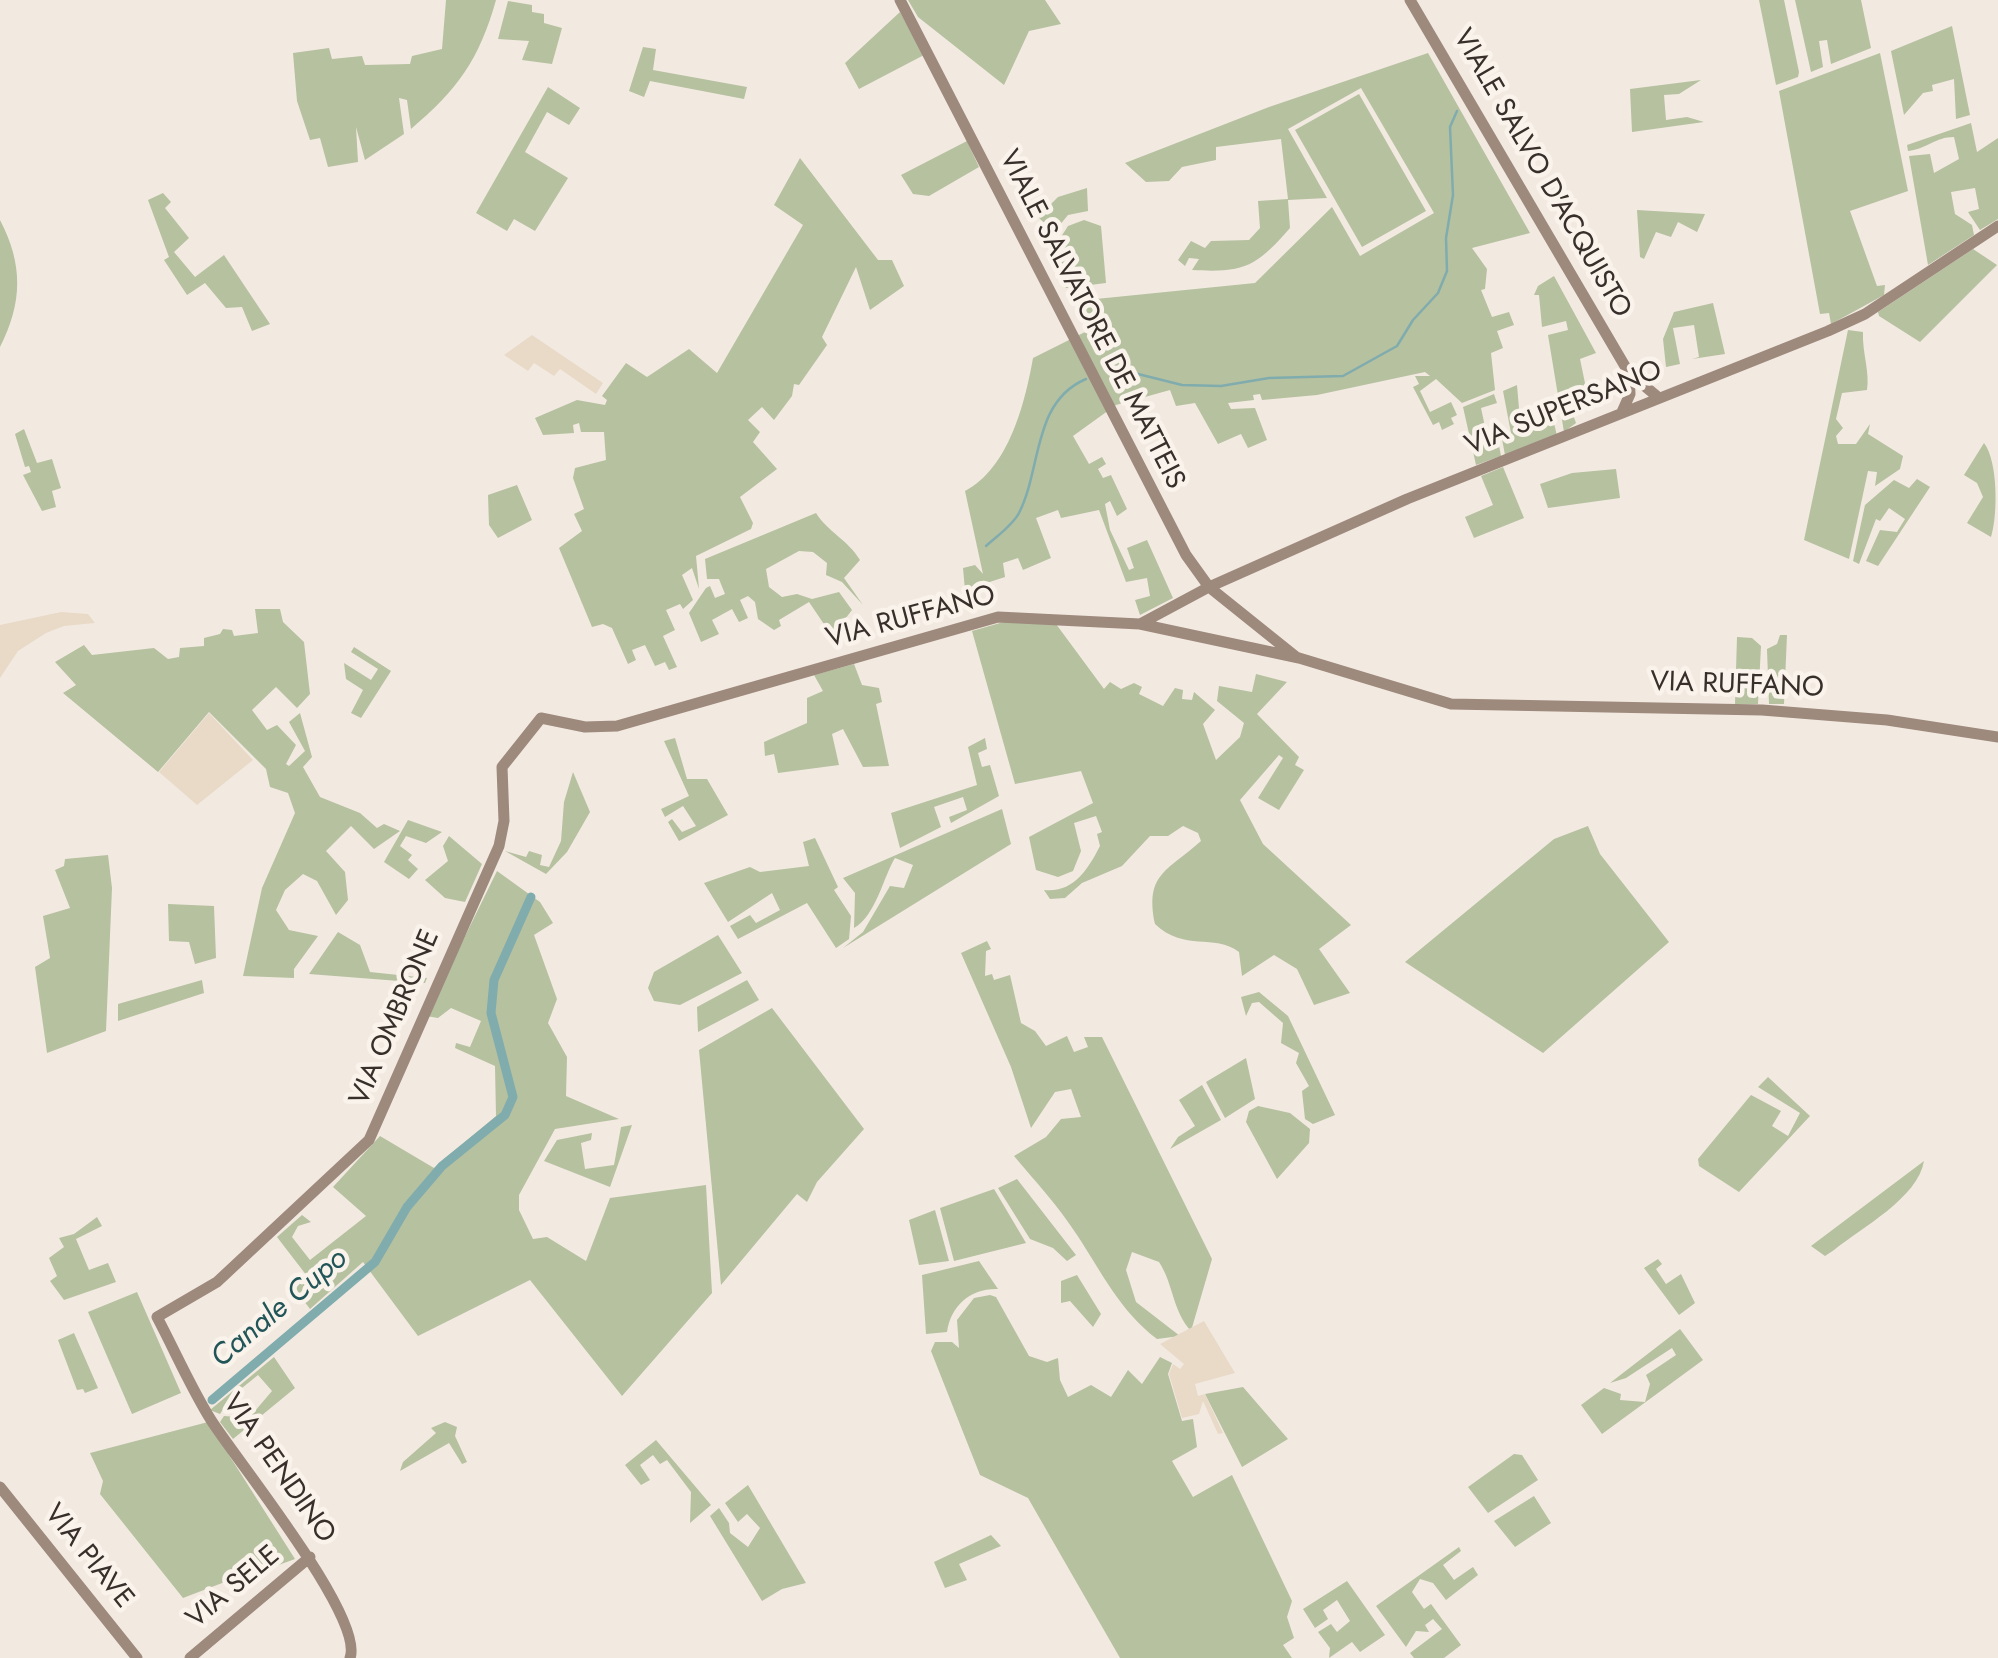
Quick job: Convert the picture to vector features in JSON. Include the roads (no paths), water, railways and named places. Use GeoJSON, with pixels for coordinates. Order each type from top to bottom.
{"type":"FeatureCollection","features":[{"type":"Feature","properties":{"kind":"street","name":"VIALE SALVATORE DE MATTEIS"},"geometry":{"type":"LineString","coordinates":[[900,0],[1161,512],[1208,587],[1270,638]]}},
{"type":"Feature","properties":{"kind":"street","name":"VIALE SALVO D'ACQUISTO"},"geometry":{"type":"LineString","coordinates":[[1410,0],[1628,374],[1659,398]]}},
{"type":"Feature","properties":{"kind":"street","name":"VIA SUPERSANO"},"geometry":{"type":"LineString","coordinates":[[1140,624],[1208,587],[1407,499],[1865,314],[1998,226]]}},
{"type":"Feature","properties":{"kind":"street"},"geometry":{"type":"LineString","coordinates":[[1621,414],[1630,394],[1628,374]]}},
{"type":"Feature","properties":{"kind":"street","name":"VIA RUFFANO"},"geometry":{"type":"LineString","coordinates":[[541,718],[604,728],[617,726],[998,618],[1140,624],[1299,658],[1451,704],[1762,710],[1905,722],[1998,738]]}},
{"type":"Feature","properties":{"kind":"street"},"geometry":{"type":"LineString","coordinates":[[1243,646],[1258,629]]}},
{"type":"Feature","properties":{"kind":"street","name":"VIA RUFFANO"},"geometry":{"type":"LineString","coordinates":[[1270,638],[1299,658]]}},
{"type":"Feature","properties":{"kind":"street","name":"VIA OMBRONE"},"geometry":{"type":"LineString","coordinates":[[158,1317],[217,1282],[368,1140],[494,855],[504,821],[502,767],[541,718]]}},
{"type":"Feature","properties":{"kind":"street","name":"VIA PENDINO"},"geometry":{"type":"LineString","coordinates":[[158,1317],[208,1416],[310,1557],[351,1650]]}},
{"type":"Feature","properties":{"kind":"street","name":"VIA PIAVE"},"geometry":{"type":"LineString","coordinates":[[0,1487],[137,1658]]}},
{"type":"Feature","properties":{"kind":"street","name":"VIA SELE"},"geometry":{"type":"LineString","coordinates":[[190,1658],[310,1557]]}},
{"type":"Feature","properties":{"kind":"waterway","name":"Canale Cupo"},"geometry":{"type":"LineString","coordinates":[[1110,367],[1182,385],[1221,386],[1269,378],[1343,376],[1397,346],[1413,320],[1438,293],[1447,271],[1446,238],[1453,195],[1450,127],[1457,111]]}},
{"type":"Feature","properties":{"kind":"waterway","name":"Canale Cupo"},"geometry":{"type":"LineString","coordinates":[[986,546],[1019,513],[1047,420],[1056,403],[1086,379]]}},
{"type":"Feature","properties":{"kind":"waterway","name":"Canale Cupo"},"geometry":{"type":"LineString","coordinates":[[212,1400],[375,1262],[407,1207],[442,1166],[505,1115],[513,1097],[491,1013],[494,980],[531,897]]}}]}
